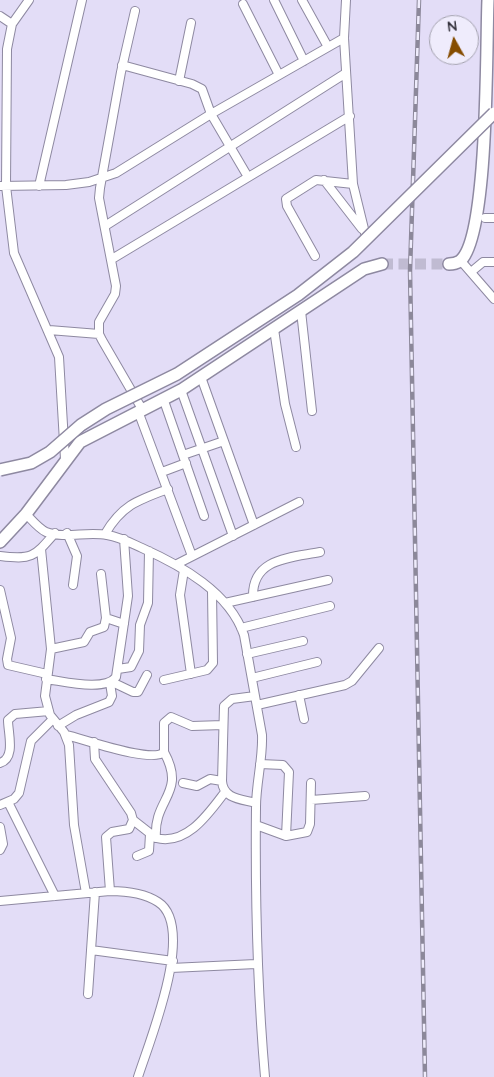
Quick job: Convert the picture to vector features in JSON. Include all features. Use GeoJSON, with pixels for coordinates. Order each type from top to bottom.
{"type":"FeatureCollection","features":[{"type":"Feature","properties":{"kind":"main road"},"geometry":{"type":"LineString","coordinates":[[455,262],[469,245],[479,205],[490,76],[488,0]]}},
{"type":"Feature","properties":{"kind":"main road"},"geometry":{"type":"LineString","coordinates":[[0,470],[31,463],[50,452],[80,425],[106,409],[177,374],[312,284],[353,252],[494,113]]}},
{"type":"Feature","properties":{"kind":"main road"},"geometry":{"type":"LineString","coordinates":[[0,542],[26,514],[80,442],[162,398],[181,390],[364,270],[382,264]]}},
{"type":"Feature","properties":{"kind":"street"},"geometry":{"type":"LineString","coordinates":[[29,0],[12,24],[7,49],[3,186],[14,253],[49,330],[59,357],[66,459]]}},
{"type":"Feature","properties":{"kind":"street"},"geometry":{"type":"LineString","coordinates":[[39,186],[82,0]]}},
{"type":"Feature","properties":{"kind":"street"},"geometry":{"type":"LineString","coordinates":[[274,0],[304,61]]}},
{"type":"Feature","properties":{"kind":"street"},"geometry":{"type":"LineString","coordinates":[[302,0],[328,47]]}},
{"type":"Feature","properties":{"kind":"street"},"geometry":{"type":"LineString","coordinates":[[324,180],[365,233],[353,184],[344,38],[345,4],[339,0]]}},
{"type":"Feature","properties":{"kind":"street"},"geometry":{"type":"LineString","coordinates":[[243,4],[279,75]]}},
{"type":"Feature","properties":{"kind":"street"},"geometry":{"type":"LineString","coordinates":[[135,10],[122,65],[101,179],[99,198],[116,286],[100,322],[99,334],[140,410],[192,556]]}},
{"type":"Feature","properties":{"kind":"street"},"geometry":{"type":"LineString","coordinates":[[0,16],[12,24]]}},
{"type":"Feature","properties":{"kind":"street"},"geometry":{"type":"LineString","coordinates":[[179,81],[191,23]]}},
{"type":"Feature","properties":{"kind":"street"},"geometry":{"type":"LineString","coordinates":[[3,186],[39,186],[101,179],[136,163],[211,114],[344,38]]}},
{"type":"Feature","properties":{"kind":"street"},"geometry":{"type":"LineString","coordinates":[[122,65],[202,89],[211,114],[248,177]]}},
{"type":"Feature","properties":{"kind":"street"},"geometry":{"type":"LineString","coordinates":[[105,226],[346,73]]}},
{"type":"Feature","properties":{"kind":"street"},"geometry":{"type":"LineString","coordinates":[[112,258],[350,116]]}},
{"type":"Feature","properties":{"kind":"street"},"geometry":{"type":"LineString","coordinates":[[315,256],[285,202],[288,195],[309,182],[324,180],[353,184]]}},
{"type":"Feature","properties":{"kind":"street"},"geometry":{"type":"LineString","coordinates":[[484,218],[494,218]]}},
{"type":"Feature","properties":{"kind":"street"},"geometry":{"type":"LineString","coordinates":[[455,262],[471,272],[494,298]]}},
{"type":"Feature","properties":{"kind":"street"},"geometry":{"type":"LineString","coordinates":[[471,272],[483,262],[494,262]]}},
{"type":"Feature","properties":{"kind":"street"},"geometry":{"type":"LineString","coordinates":[[301,311],[312,411]]}},
{"type":"Feature","properties":{"kind":"street"},"geometry":{"type":"LineString","coordinates":[[274,329],[287,416],[296,448]]}},
{"type":"Feature","properties":{"kind":"street"},"geometry":{"type":"LineString","coordinates":[[49,330],[99,334]]}},
{"type":"Feature","properties":{"kind":"street"},"geometry":{"type":"LineString","coordinates":[[201,377],[254,525]]}},
{"type":"Feature","properties":{"kind":"street"},"geometry":{"type":"LineString","coordinates":[[181,390],[233,536]]}},
{"type":"Feature","properties":{"kind":"street"},"geometry":{"type":"LineString","coordinates":[[162,398],[204,516]]}},
{"type":"Feature","properties":{"kind":"street"},"geometry":{"type":"LineString","coordinates":[[162,472],[202,448],[224,440]]}},
{"type":"Feature","properties":{"kind":"street"},"geometry":{"type":"LineString","coordinates":[[106,534],[115,518],[125,508],[135,501],[168,489]]}},
{"type":"Feature","properties":{"kind":"street"},"geometry":{"type":"LineString","coordinates":[[177,564],[299,502]]}},
{"type":"Feature","properties":{"kind":"street"},"geometry":{"type":"LineString","coordinates":[[26,514],[43,530],[55,533],[106,534],[177,564],[225,603],[241,628],[262,735],[256,803],[256,964],[265,1077]]}},
{"type":"Feature","properties":{"kind":"street"},"geometry":{"type":"LineString","coordinates":[[0,556],[30,556],[41,549],[55,533]]}},
{"type":"Feature","properties":{"kind":"street"},"geometry":{"type":"LineString","coordinates":[[67,533],[76,556],[73,585]]}},
{"type":"Feature","properties":{"kind":"street"},"geometry":{"type":"LineString","coordinates":[[58,726],[76,715],[109,702],[112,696],[111,683],[118,669],[128,587],[124,540]]}},
{"type":"Feature","properties":{"kind":"street"},"geometry":{"type":"LineString","coordinates":[[41,549],[51,648],[46,676],[46,696],[49,711],[66,735],[69,745],[74,825],[86,893]]}},
{"type":"Feature","properties":{"kind":"street"},"geometry":{"type":"LineString","coordinates":[[118,669],[130,667],[139,652],[140,625],[149,596],[148,551]]}},
{"type":"Feature","properties":{"kind":"street"},"geometry":{"type":"LineString","coordinates":[[253,597],[254,580],[264,568],[284,559],[320,552]]}},
{"type":"Feature","properties":{"kind":"street"},"geometry":{"type":"LineString","coordinates":[[184,570],[180,595],[191,674]]}},
{"type":"Feature","properties":{"kind":"street"},"geometry":{"type":"LineString","coordinates":[[51,648],[84,642],[90,632],[104,627],[106,618],[101,574]]}},
{"type":"Feature","properties":{"kind":"street"},"geometry":{"type":"LineString","coordinates":[[225,603],[328,580]]}},
{"type":"Feature","properties":{"kind":"street"},"geometry":{"type":"LineString","coordinates":[[0,590],[11,638],[4,662],[12,667],[46,676],[101,686],[111,683],[133,692],[138,692],[147,675]]}},
{"type":"Feature","properties":{"kind":"street"},"geometry":{"type":"LineString","coordinates":[[164,680],[207,670],[213,663],[212,591]]}},
{"type":"Feature","properties":{"kind":"street"},"geometry":{"type":"LineString","coordinates":[[241,628],[330,606]]}},
{"type":"Feature","properties":{"kind":"street"},"geometry":{"type":"LineString","coordinates":[[106,618],[124,624]]}},
{"type":"Feature","properties":{"kind":"street"},"geometry":{"type":"LineString","coordinates":[[247,654],[303,641]]}},
{"type":"Feature","properties":{"kind":"street"},"geometry":{"type":"LineString","coordinates":[[257,705],[337,687],[352,681],[379,648]]}},
{"type":"Feature","properties":{"kind":"street"},"geometry":{"type":"LineString","coordinates":[[252,678],[317,662]]}},
{"type":"Feature","properties":{"kind":"street"},"geometry":{"type":"LineString","coordinates":[[299,695],[304,719]]}},
{"type":"Feature","properties":{"kind":"street"},"geometry":{"type":"LineString","coordinates":[[255,696],[227,702],[222,711],[222,781],[225,792],[228,795],[256,803]]}},
{"type":"Feature","properties":{"kind":"street"},"geometry":{"type":"LineString","coordinates":[[0,763],[6,759],[10,751],[8,720],[10,716],[49,711]]}},
{"type":"Feature","properties":{"kind":"street"},"geometry":{"type":"LineString","coordinates":[[136,856],[149,851],[155,821],[173,781],[172,766],[164,752],[163,727],[167,719],[177,718],[192,726],[223,725]]}},
{"type":"Feature","properties":{"kind":"street"},"geometry":{"type":"LineString","coordinates":[[53,719],[31,741],[19,793],[4,804],[56,896]]}},
{"type":"Feature","properties":{"kind":"street"},"geometry":{"type":"LineString","coordinates":[[66,735],[147,756],[162,755],[164,752]]}},
{"type":"Feature","properties":{"kind":"street"},"geometry":{"type":"LineString","coordinates":[[94,742],[95,758],[131,813],[133,820],[153,836],[176,836],[195,827],[203,820],[225,792]]}},
{"type":"Feature","properties":{"kind":"street"},"geometry":{"type":"LineString","coordinates":[[260,764],[283,765],[289,772],[286,836]]}},
{"type":"Feature","properties":{"kind":"street"},"geometry":{"type":"LineString","coordinates":[[183,783],[197,786],[210,778],[222,781]]}},
{"type":"Feature","properties":{"kind":"street"},"geometry":{"type":"LineString","coordinates":[[256,825],[286,836],[302,834],[309,828],[311,783]]}},
{"type":"Feature","properties":{"kind":"street"},"geometry":{"type":"LineString","coordinates":[[311,800],[366,796]]}},
{"type":"Feature","properties":{"kind":"street"},"geometry":{"type":"LineString","coordinates":[[110,891],[106,837],[112,832],[129,829],[133,820]]}},
{"type":"Feature","properties":{"kind":"street"},"geometry":{"type":"LineString","coordinates":[[0,828],[3,844],[0,850]]}},
{"type":"Feature","properties":{"kind":"street"},"geometry":{"type":"LineString","coordinates":[[88,994],[95,892]]}},
{"type":"Feature","properties":{"kind":"street"},"geometry":{"type":"LineString","coordinates":[[0,901],[95,892],[128,892],[159,903],[170,916],[172,964],[138,1077]]}},
{"type":"Feature","properties":{"kind":"street"},"geometry":{"type":"LineString","coordinates":[[91,950],[172,964],[256,964]]}},
{"type":"Feature","properties":{"kind":"tunnel"},"geometry":{"type":"LineString","coordinates":[[382,264],[449,264]]}},
{"type":"Feature","properties":{"kind":"railway"},"geometry":{"type":"LineString","coordinates":[[419,0],[410,271],[425,1077]]}}]}
